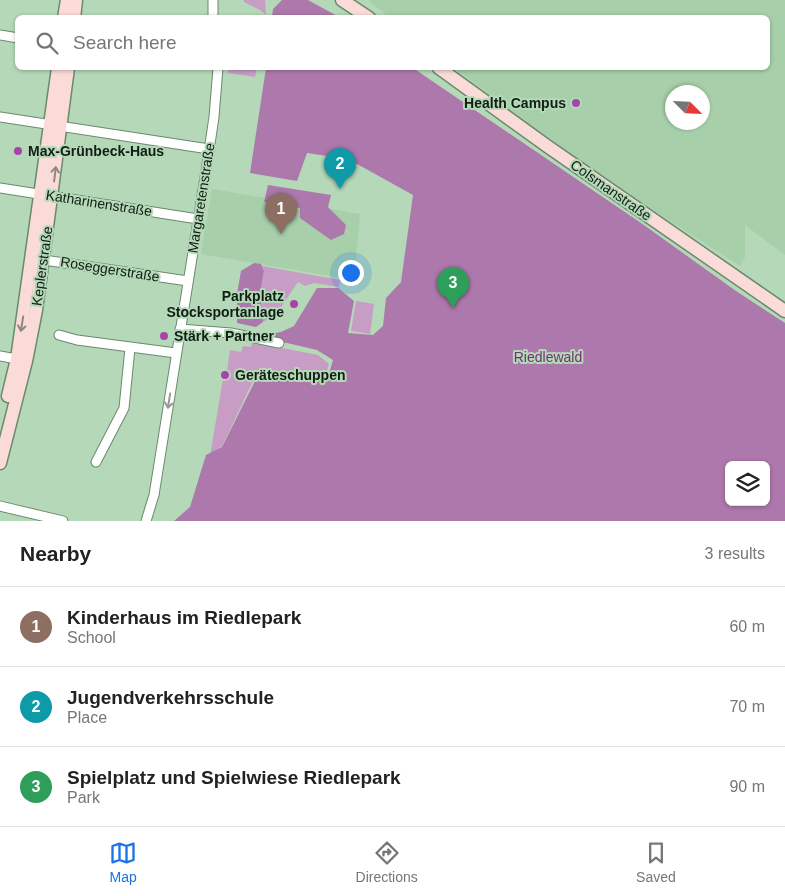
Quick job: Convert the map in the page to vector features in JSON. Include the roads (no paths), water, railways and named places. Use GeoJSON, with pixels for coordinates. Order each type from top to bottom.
{"type":"FeatureCollection","features":[{"type":"Feature","properties":{"kind":"street"},"geometry":{"type":"LineString","coordinates":[[64,15],[67,0]]}},
{"type":"Feature","properties":{"kind":"street"},"geometry":{"type":"LineString","coordinates":[[74,15],[76,0]]}},
{"type":"Feature","properties":{"kind":"street"},"geometry":{"type":"LineString","coordinates":[[212,0],[213,15]]}},
{"type":"Feature","properties":{"kind":"street"},"geometry":{"type":"LineString","coordinates":[[342,0],[364,15]]}},
{"type":"Feature","properties":{"kind":"street"},"geometry":{"type":"LineString","coordinates":[[0,35],[15,38]]}},
{"type":"Feature","properties":{"kind":"street","name":"Keplerstraße"},"geometry":{"type":"LineString","coordinates":[[56,126],[58,70]]}},
{"type":"Feature","properties":{"kind":"street","name":"Keplerstraße"},"geometry":{"type":"LineString","coordinates":[[0,426],[36,310],[37,259],[56,126],[68,70]]}},
{"type":"Feature","properties":{"kind":"street","name":"Margaretenstraße"},"geometry":{"type":"LineString","coordinates":[[146,521],[154,495],[209,149],[216,70]]}},
{"type":"Feature","properties":{"kind":"street","name":"Colsmanstraße"},"geometry":{"type":"LineString","coordinates":[[442,70],[540,141],[785,311]]}},
{"type":"Feature","properties":{"kind":"street"},"geometry":{"type":"LineString","coordinates":[[0,117],[209,149]]}},
{"type":"Feature","properties":{"kind":"street","name":"Katharinenstraße"},"geometry":{"type":"LineString","coordinates":[[0,188],[198,219]]}},
{"type":"Feature","properties":{"kind":"street","name":"Roseggerstraße"},"geometry":{"type":"LineString","coordinates":[[37,259],[188,281]]}},
{"type":"Feature","properties":{"kind":"street"},"geometry":{"type":"LineString","coordinates":[[180,329],[231,334],[279,343]]}},
{"type":"Feature","properties":{"kind":"street"},"geometry":{"type":"LineString","coordinates":[[59,335],[77,340],[176,353]]}},
{"type":"Feature","properties":{"kind":"street"},"geometry":{"type":"LineString","coordinates":[[96,462],[124,408],[130,348]]}},
{"type":"Feature","properties":{"kind":"street"},"geometry":{"type":"LineString","coordinates":[[0,356],[21,360]]}},
{"type":"Feature","properties":{"kind":"street","name":"Keplerstraße"},"geometry":{"type":"LineString","coordinates":[[0,462],[21,360]]}},
{"type":"Feature","properties":{"kind":"street"},"geometry":{"type":"LineString","coordinates":[[0,506],[63,521]]}},
{"type":"Feature","properties":{"kind":"place","name":"Health Campus"},"geometry":{"type":"Point","coordinates":[576,103]}},
{"type":"Feature","properties":{"kind":"place","name":"Max-Grünbeck-Haus"},"geometry":{"type":"Point","coordinates":[18,151]}},
{"type":"Feature","properties":{"kind":"place","name":"Jugendverkehrsschule"},"geometry":{"type":"Point","coordinates":[340,189]}},
{"type":"Feature","properties":{"kind":"place","name":"Kinderhaus im Riedlepark"},"geometry":{"type":"Point","coordinates":[281,234]}},
{"type":"Feature","properties":{"kind":"place","name":"Parkplatz Stocksportanlage"},"geometry":{"type":"Point","coordinates":[294,304]}},
{"type":"Feature","properties":{"kind":"place","name":"Spielplatz und Spielwiese Riedlepark"},"geometry":{"type":"Point","coordinates":[453,308]}},
{"type":"Feature","properties":{"kind":"place","name":"Stärk + Partner"},"geometry":{"type":"Point","coordinates":[164,336]}},
{"type":"Feature","properties":{"kind":"place","name":"Geräteschuppen"},"geometry":{"type":"Point","coordinates":[225,375]}},
{"type":"Feature","properties":{"kind":"park label","name":"Riedlewald"},"geometry":{"type":"Point","coordinates":[548,357]}}]}
